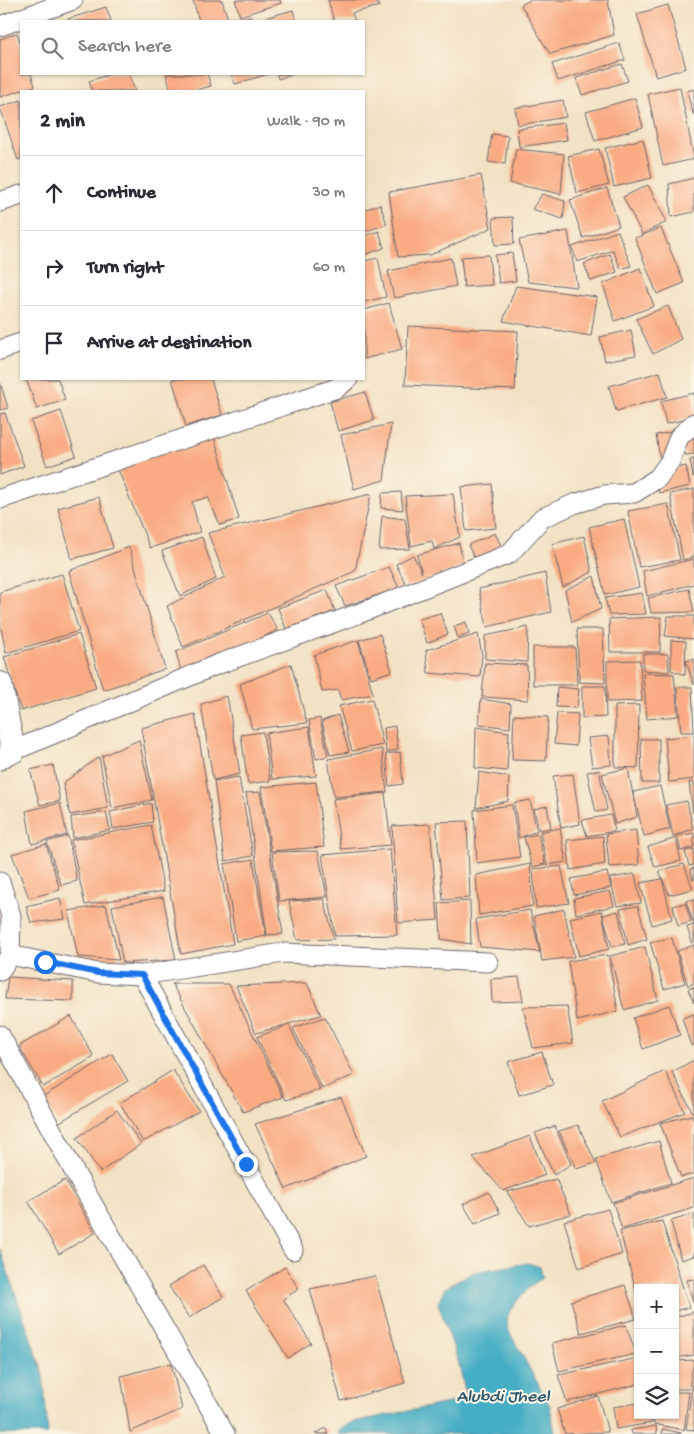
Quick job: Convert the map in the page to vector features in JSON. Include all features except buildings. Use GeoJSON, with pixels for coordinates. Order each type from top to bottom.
{"type":"FeatureCollection","features":[{"type":"Feature","properties":{"kind":"street"},"geometry":{"type":"LineString","coordinates":[[0,26],[73,0]]}},
{"type":"Feature","properties":{"kind":"street"},"geometry":{"type":"LineString","coordinates":[[0,202],[20,195]]}},
{"type":"Feature","properties":{"kind":"street"},"geometry":{"type":"LineString","coordinates":[[0,350],[20,343]]}},
{"type":"Feature","properties":{"kind":"street"},"geometry":{"type":"LineString","coordinates":[[0,499],[336,388],[347,380]]}},
{"type":"Feature","properties":{"kind":"street"},"geometry":{"type":"LineString","coordinates":[[0,684],[6,755],[216,665],[363,612],[508,554],[542,518],[574,504],[604,495],[634,493],[658,478],[670,461],[679,438],[694,423]]}},
{"type":"Feature","properties":{"kind":"street"},"geometry":{"type":"LineString","coordinates":[[0,882],[11,916],[10,955],[0,971]]}},
{"type":"Feature","properties":{"kind":"street"},"geometry":{"type":"LineString","coordinates":[[10,955],[98,973],[142,975],[283,953],[488,962]]}},
{"type":"Feature","properties":{"kind":"street"},"geometry":{"type":"LineString","coordinates":[[142,975],[293,1250]]}},
{"type":"Feature","properties":{"kind":"street"},"geometry":{"type":"LineString","coordinates":[[0,1035],[80,1182],[225,1434]]}},
{"type":"Feature","properties":{"kind":"water"},"geometry":{"type":"Polygon","coordinates":[[[0,1249],[43,1373],[48,1434],[0,1434],[0,1249]]]}},
{"type":"Feature","properties":{"kind":"water","name":"Alubdi Jheel"},"geometry":{"type":"Polygon","coordinates":[[[528,1263],[540,1267],[543,1278],[515,1303],[508,1315],[507,1325],[550,1406],[555,1434],[338,1434],[339,1430],[353,1422],[458,1401],[466,1396],[459,1364],[438,1303],[445,1288],[474,1272],[528,1263]]]}},
{"type":"Feature","properties":{"kind":"route"},"geometry":{"type":"LineString","coordinates":[[45,962],[98,973],[142,975],[246,1164]]}}]}
